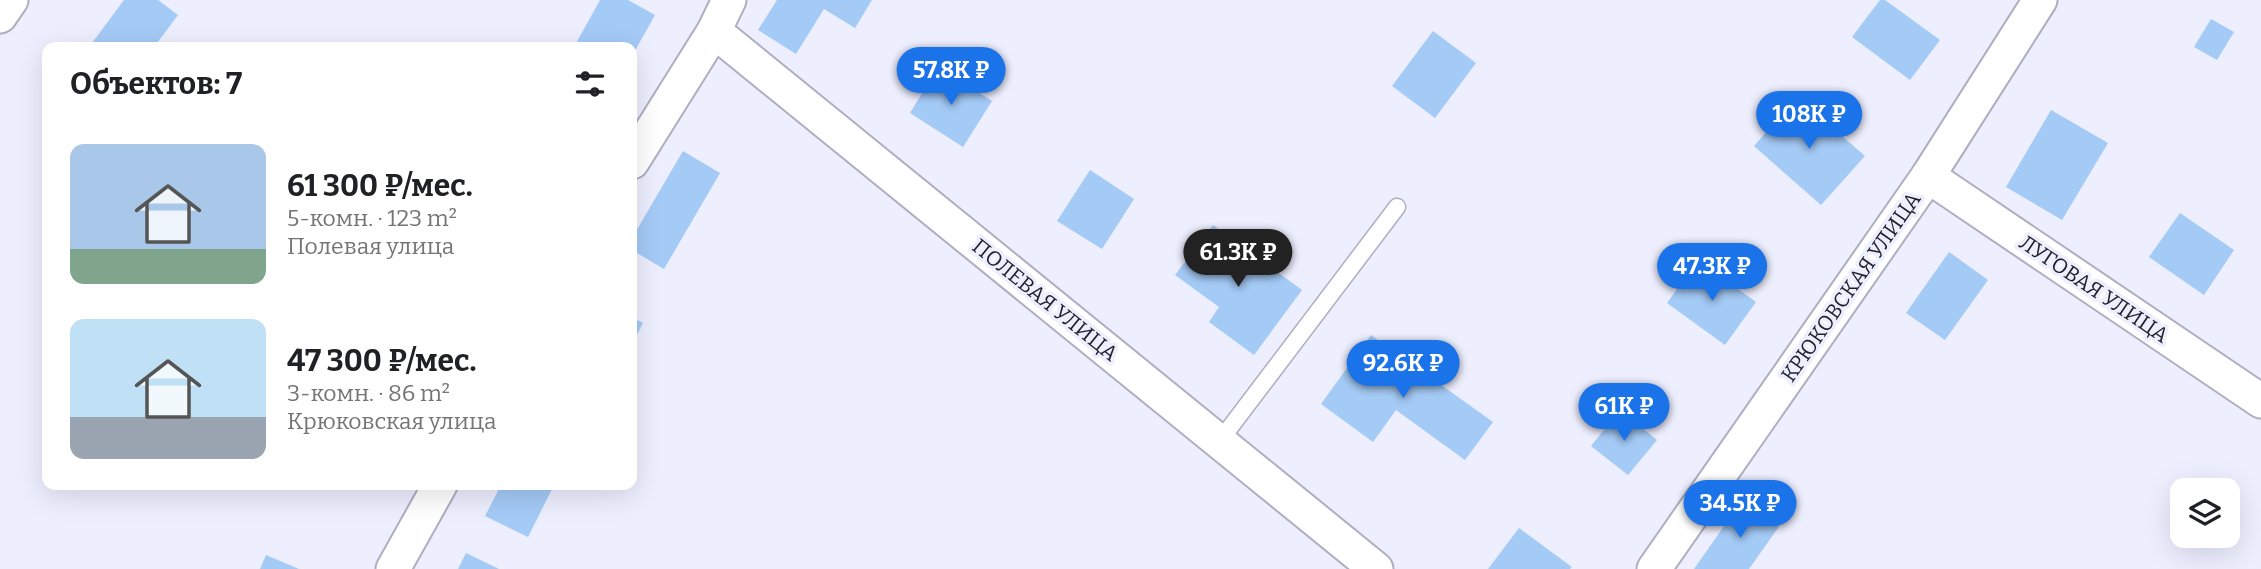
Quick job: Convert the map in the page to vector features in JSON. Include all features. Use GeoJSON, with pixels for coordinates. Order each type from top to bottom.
{"type":"FeatureCollection","features":[{"type":"Feature","properties":{"kind":"street"},"geometry":{"type":"LineString","coordinates":[[0,16],[11,0]]}},
{"type":"Feature","properties":{"kind":"street"},"geometry":{"type":"LineString","coordinates":[[637,154],[714,31],[729,0]]}},
{"type":"Feature","properties":{"kind":"street","name":"КРЮКОВСКАЯ УЛИЦА"},"geometry":{"type":"LineString","coordinates":[[1654,569],[1927,176],[2039,0]]}},
{"type":"Feature","properties":{"kind":"street","name":"ПОЛЕВАЯ УЛИЦА"},"geometry":{"type":"LineString","coordinates":[[714,31],[1376,569]]}},
{"type":"Feature","properties":{"kind":"street","name":"ЛУГОВАЯ УЛИЦА"},"geometry":{"type":"LineString","coordinates":[[1927,176],[2261,401]]}},
{"type":"Feature","properties":{"kind":"street"},"geometry":{"type":"LineString","coordinates":[[393,569],[437,490]]}},
{"type":"Feature","properties":{"kind":"lane"},"geometry":{"type":"LineString","coordinates":[[1219,442],[1397,207]]}},
{"type":"Feature","properties":{"kind":"building"},"geometry":{"type":"Polygon","coordinates":[[[124,0],[158,0],[178,15],[158,42],[93,42],[124,0]]]}},
{"type":"Feature","properties":{"kind":"building"},"geometry":{"type":"Polygon","coordinates":[[[600,0],[628,0],[655,15],[637,47],[637,42],[577,42],[600,0]]]}},
{"type":"Feature","properties":{"kind":"building"},"geometry":{"type":"Polygon","coordinates":[[[777,0],[872,0],[855,28],[824,9],[796,54],[758,30],[777,0]]]}},
{"type":"Feature","properties":{"kind":"building"},"geometry":{"type":"Polygon","coordinates":[[[1880,0],[1885,0],[1940,40],[1910,80],[1852,37],[1880,0]]]}},
{"type":"Feature","properties":{"kind":"building"},"geometry":{"type":"Polygon","coordinates":[[[2211,19],[2234,32],[2217,60],[2194,47],[2211,19]]]}},
{"type":"Feature","properties":{"kind":"building"},"geometry":{"type":"Polygon","coordinates":[[[1433,31],[1476,63],[1435,118],[1392,86],[1433,31]]]}},
{"type":"Feature","properties":{"kind":"building"},"geometry":{"type":"Polygon","coordinates":[[[938,67],[992,101],[963,147],[910,113],[938,67]]]}},
{"type":"Feature","properties":{"kind":"building"},"geometry":{"type":"Polygon","coordinates":[[[1797,97],[1865,156],[1821,205],[1754,146],[1797,97]]]}},
{"type":"Feature","properties":{"kind":"building"},"geometry":{"type":"Polygon","coordinates":[[[2051,110],[2108,143],[2062,220],[2006,187],[2051,110]]]}},
{"type":"Feature","properties":{"kind":"building"},"geometry":{"type":"Polygon","coordinates":[[[683,151],[720,173],[664,269],[637,253],[637,229],[683,151]]]}},
{"type":"Feature","properties":{"kind":"building"},"geometry":{"type":"Polygon","coordinates":[[[1090,170],[1134,199],[1102,249],[1057,221],[1090,170]]]}},
{"type":"Feature","properties":{"kind":"building"},"geometry":{"type":"Polygon","coordinates":[[[2180,213],[2234,250],[2204,295],[2149,257],[2180,213]]]}},
{"type":"Feature","properties":{"kind":"building"},"geometry":{"type":"Polygon","coordinates":[[[1213,225],[1302,290],[1254,355],[1209,322],[1219,307],[1175,275],[1213,225]]]}},
{"type":"Feature","properties":{"kind":"building"},"geometry":{"type":"Polygon","coordinates":[[[1949,252],[1988,280],[1945,340],[1906,313],[1949,252]]]}},
{"type":"Feature","properties":{"kind":"building"},"geometry":{"type":"Polygon","coordinates":[[[1698,260],[1756,302],[1725,345],[1667,303],[1698,260]]]}},
{"type":"Feature","properties":{"kind":"building"},"geometry":{"type":"Polygon","coordinates":[[[637,320],[643,323],[637,335],[637,320]]]}},
{"type":"Feature","properties":{"kind":"building"},"geometry":{"type":"Polygon","coordinates":[[[1371,335],[1493,422],[1465,460],[1396,410],[1373,442],[1321,404],[1371,335]]]}},
{"type":"Feature","properties":{"kind":"building"},"geometry":{"type":"Polygon","coordinates":[[[1620,410],[1657,440],[1628,475],[1591,446],[1620,410]]]}},
{"type":"Feature","properties":{"kind":"building"},"geometry":{"type":"Polygon","coordinates":[[[498,490],[552,490],[528,537],[485,516],[498,490]]]}},
{"type":"Feature","properties":{"kind":"building"},"geometry":{"type":"Polygon","coordinates":[[[1743,499],[1780,525],[1749,569],[1694,569],[1743,499]]]}},
{"type":"Feature","properties":{"kind":"building"},"geometry":{"type":"Polygon","coordinates":[[[1519,528],[1572,567],[1488,569],[1519,528]]]}},
{"type":"Feature","properties":{"kind":"building"},"geometry":{"type":"Polygon","coordinates":[[[466,553],[499,569],[458,569],[466,553]]]}},
{"type":"Feature","properties":{"kind":"building"},"geometry":{"type":"Polygon","coordinates":[[[266,555],[299,569],[260,569],[266,555]]]}}]}
